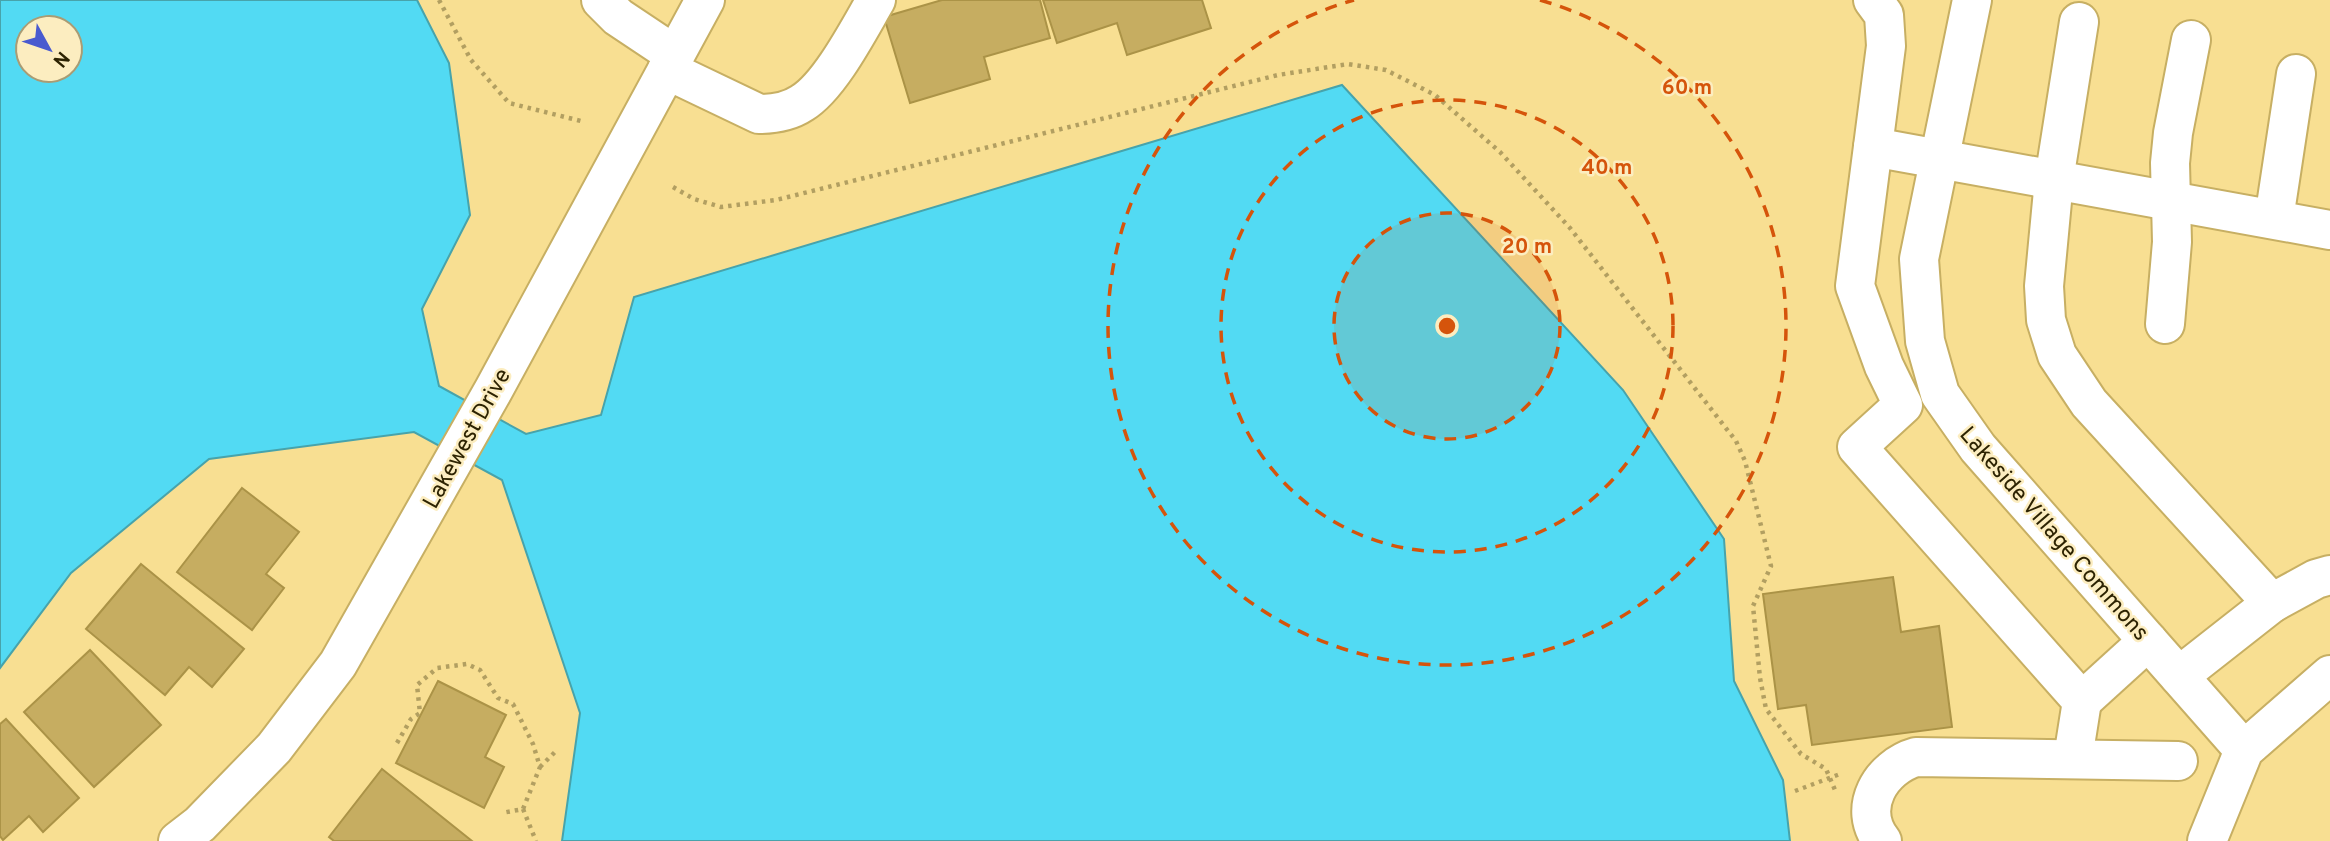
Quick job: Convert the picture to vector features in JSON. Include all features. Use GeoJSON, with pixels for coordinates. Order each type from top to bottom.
{"type":"FeatureCollection","features":[{"type":"Feature","properties":{"kind":"street"},"geometry":{"type":"LineString","coordinates":[[601,0],[671,63],[759,114],[775,114],[803,103],[832,73],[876,0]]}},
{"type":"Feature","properties":{"kind":"street","name":"Lakewest Drive"},"geometry":{"type":"LineString","coordinates":[[178,841],[200,824],[274,748],[338,664],[494,389],[705,0]]}},
{"type":"Feature","properties":{"kind":"street"},"geometry":{"type":"LineString","coordinates":[[1873,0],[1884,15],[1886,46],[1855,286],[1884,366],[1903,405]]}},
{"type":"Feature","properties":{"kind":"street","name":"Lakeside Village Commons"},"geometry":{"type":"LineString","coordinates":[[1972,0],[1919,259],[1925,341],[1940,394],[1978,448],[2244,750]]}},
{"type":"Feature","properties":{"kind":"street"},"geometry":{"type":"LineString","coordinates":[[2079,22],[2054,180],[2044,286],[2046,320],[2057,355],[2089,403],[2272,603]]}},
{"type":"Feature","properties":{"kind":"street"},"geometry":{"type":"LineString","coordinates":[[2165,324],[2172,242],[2170,200],[2173,133],[2191,40]]}},
{"type":"Feature","properties":{"kind":"street"},"geometry":{"type":"LineString","coordinates":[[2274,219],[2296,74]]}},
{"type":"Feature","properties":{"kind":"street"},"geometry":{"type":"LineString","coordinates":[[1873,147],[2329,229]]}},
{"type":"Feature","properties":{"kind":"street"},"geometry":{"type":"LineString","coordinates":[[1940,394],[1903,405],[1857,447],[2082,701]]}},
{"type":"Feature","properties":{"kind":"street"},"geometry":{"type":"LineString","coordinates":[[2179,676],[2272,603],[2316,579],[2330,575]]}},
{"type":"Feature","properties":{"kind":"street"},"geometry":{"type":"LineString","coordinates":[[2073,758],[2082,701],[2148,641]]}},
{"type":"Feature","properties":{"kind":"street"},"geometry":{"type":"LineString","coordinates":[[2207,841],[2244,750],[2330,675]]}},
{"type":"Feature","properties":{"kind":"street"},"geometry":{"type":"LineString","coordinates":[[1882,841],[1873,822],[1871,807],[1874,793],[1880,780],[1902,761],[1916,757],[2178,761]]}},
{"type":"Feature","properties":{"kind":"path"},"geometry":{"type":"LineString","coordinates":[[439,0],[471,60],[509,103],[581,121]]}},
{"type":"Feature","properties":{"kind":"path"},"geometry":{"type":"LineString","coordinates":[[673,187],[694,199],[721,207],[776,200],[1278,75],[1348,64],[1386,70],[1410,82],[1435,95],[1500,152],[1570,228],[1736,440],[1745,461],[1771,566],[1754,606],[1760,678],[1766,709],[1801,754],[1826,769],[1836,791]]}},
{"type":"Feature","properties":{"kind":"path"},"geometry":{"type":"LineString","coordinates":[[397,743],[411,719],[420,713],[417,685],[437,668],[467,664],[480,670],[498,698],[513,704],[533,744],[540,767]]}},
{"type":"Feature","properties":{"kind":"path"},"geometry":{"type":"LineString","coordinates":[[536,841],[523,809],[540,767],[557,750]]}},
{"type":"Feature","properties":{"kind":"path"},"geometry":{"type":"LineString","coordinates":[[502,813],[523,809]]}},
{"type":"Feature","properties":{"kind":"water"},"geometry":{"type":"Polygon","coordinates":[[[0,0],[417,0],[449,63],[470,215],[422,309],[439,386],[526,434],[601,415],[634,297],[1342,85],[1623,390],[1724,539],[1734,681],[1783,780],[1790,841],[562,841],[580,713],[502,480],[414,432],[209,459],[71,573],[0,668],[0,0]]]}},
{"type":"Feature","properties":{"kind":"building"},"geometry":{"type":"Polygon","coordinates":[[[942,0],[1040,0],[1050,38],[984,57],[990,79],[910,103],[884,17],[942,0]]]}},
{"type":"Feature","properties":{"kind":"building"},"geometry":{"type":"Polygon","coordinates":[[[1043,0],[1202,0],[1211,28],[1127,55],[1117,23],[1057,43],[1043,0]]]}},
{"type":"Feature","properties":{"kind":"building"},"geometry":{"type":"Polygon","coordinates":[[[242,488],[299,532],[266,574],[284,588],[252,630],[177,572],[242,488]]]}},
{"type":"Feature","properties":{"kind":"building"},"geometry":{"type":"Polygon","coordinates":[[[141,564],[244,649],[212,687],[189,667],[165,695],[86,629],[141,564]]]}},
{"type":"Feature","properties":{"kind":"building"},"geometry":{"type":"Polygon","coordinates":[[[1893,577],[1901,632],[1939,626],[1952,727],[1812,745],[1806,705],[1778,709],[1763,594],[1893,577]]]}},
{"type":"Feature","properties":{"kind":"building"},"geometry":{"type":"Polygon","coordinates":[[[90,650],[161,725],[94,787],[24,712],[90,650]]]}},
{"type":"Feature","properties":{"kind":"building"},"geometry":{"type":"Polygon","coordinates":[[[438,681],[506,715],[485,757],[504,767],[484,808],[396,763],[438,681]]]}},
{"type":"Feature","properties":{"kind":"building"},"geometry":{"type":"Polygon","coordinates":[[[6,719],[79,798],[43,832],[29,816],[3,840],[0,836],[0,724],[6,719]]]}},
{"type":"Feature","properties":{"kind":"building"},"geometry":{"type":"Polygon","coordinates":[[[382,769],[472,841],[334,841],[329,837],[382,769]]]}}]}
